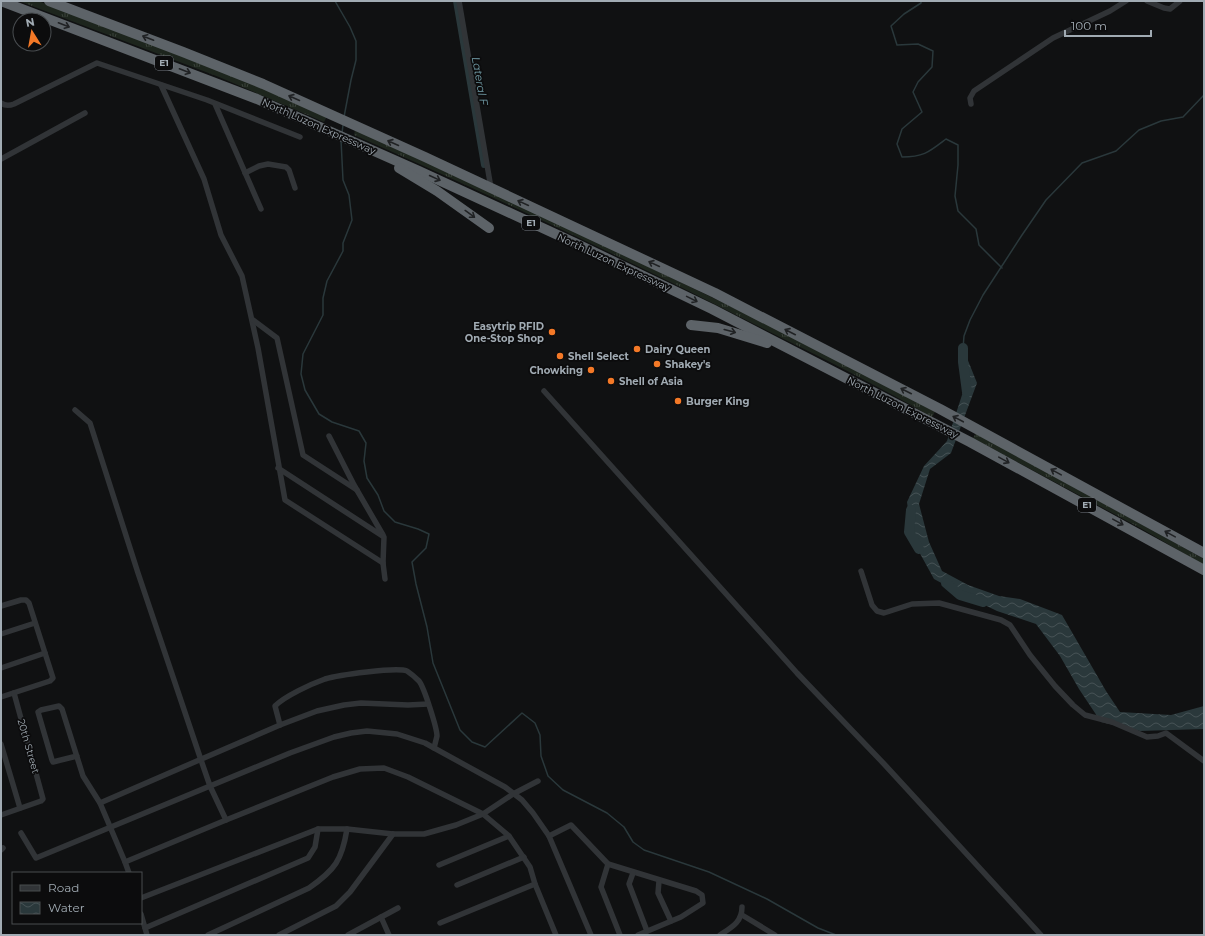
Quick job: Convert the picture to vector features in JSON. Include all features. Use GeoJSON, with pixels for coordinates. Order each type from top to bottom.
{"type":"FeatureCollection","features":[{"type":"Feature","properties":{"kind":"highway","name":"North Luzon Expressway"},"geometry":{"type":"LineString","coordinates":[[1,1],[257,98],[575,243],[712,309],[970,442],[1204,570]]}},
{"type":"Feature","properties":{"kind":"highway","name":"North Luzon Expressway"},"geometry":{"type":"LineString","coordinates":[[49,1],[263,84],[491,188],[714,293],[976,428],[1204,553]]}},
{"type":"Feature","properties":{"kind":"highway"},"geometry":{"type":"LineString","coordinates":[[351,140],[370,153],[437,191],[490,228]]}},
{"type":"Feature","properties":{"kind":"highway"},"geometry":{"type":"LineString","coordinates":[[691,325],[718,328],[765,342],[859,385]]}},
{"type":"Feature","properties":{"kind":"street"},"geometry":{"type":"LineString","coordinates":[[459,1],[491,188]]}},
{"type":"Feature","properties":{"kind":"street"},"geometry":{"type":"LineString","coordinates":[[971,104],[970,98],[974,91],[1053,38],[1110,11],[1126,1]]}},
{"type":"Feature","properties":{"kind":"street"},"geometry":{"type":"LineString","coordinates":[[1147,1],[1170,9],[1180,1]]}},
{"type":"Feature","properties":{"kind":"street"},"geometry":{"type":"LineString","coordinates":[[1,103],[9,106],[14,104],[97,63],[215,104],[300,137]]}},
{"type":"Feature","properties":{"kind":"street"},"geometry":{"type":"LineString","coordinates":[[161,85],[204,179],[221,235],[242,276],[253,320],[278,468],[285,500],[383,563]]}},
{"type":"Feature","properties":{"kind":"street"},"geometry":{"type":"LineString","coordinates":[[215,104],[261,209]]}},
{"type":"Feature","properties":{"kind":"street"},"geometry":{"type":"LineString","coordinates":[[1,159],[85,113]]}},
{"type":"Feature","properties":{"kind":"street"},"geometry":{"type":"LineString","coordinates":[[245,173],[259,166],[268,164],[286,167],[289,170],[296,188]]}},
{"type":"Feature","properties":{"kind":"street"},"geometry":{"type":"LineString","coordinates":[[253,320],[277,338],[303,455],[357,490]]}},
{"type":"Feature","properties":{"kind":"street"},"geometry":{"type":"LineString","coordinates":[[544,392],[797,673],[885,764],[1041,935]]}},
{"type":"Feature","properties":{"kind":"street"},"geometry":{"type":"LineString","coordinates":[[75,410],[90,423],[138,573],[201,760],[210,786],[226,820]]}},
{"type":"Feature","properties":{"kind":"street"},"geometry":{"type":"LineString","coordinates":[[329,436],[357,490],[384,537],[383,563],[385,579]]}},
{"type":"Feature","properties":{"kind":"street"},"geometry":{"type":"LineString","coordinates":[[278,468],[384,537]]}},
{"type":"Feature","properties":{"kind":"street"},"geometry":{"type":"LineString","coordinates":[[861,571],[872,605],[877,612],[884,613],[912,604],[940,603],[1001,620],[1010,625],[1030,655],[1055,686],[1085,715],[1112,722],[1147,737],[1158,736],[1166,733],[1204,761]]}},
{"type":"Feature","properties":{"kind":"street"},"geometry":{"type":"LineString","coordinates":[[1,606],[21,600],[26,600],[29,603],[53,678],[50,681],[1,697]]}},
{"type":"Feature","properties":{"kind":"street"},"geometry":{"type":"LineString","coordinates":[[1,634],[35,623]]}},
{"type":"Feature","properties":{"kind":"street"},"geometry":{"type":"LineString","coordinates":[[1,668],[45,653]]}},
{"type":"Feature","properties":{"kind":"street"},"geometry":{"type":"LineString","coordinates":[[280,725],[274,709],[276,704],[315,683],[353,674],[388,670],[407,671],[419,682],[436,726],[437,736],[434,748]]}},
{"type":"Feature","properties":{"kind":"street","name":"20th Street"},"geometry":{"type":"LineString","coordinates":[[14,693],[44,796],[41,801],[20,808]]}},
{"type":"Feature","properties":{"kind":"street"},"geometry":{"type":"LineString","coordinates":[[100,803],[280,725],[317,711],[344,704],[428,704]]}},
{"type":"Feature","properties":{"kind":"street"},"geometry":{"type":"LineString","coordinates":[[77,756],[53,762],[38,712],[61,706],[77,756],[83,776],[100,803],[126,862],[129,872]]}},
{"type":"Feature","properties":{"kind":"street"},"geometry":{"type":"LineString","coordinates":[[21,834],[36,858],[290,753],[334,737],[366,731],[396,734],[425,743],[505,787],[522,800],[549,836],[591,935]]}},
{"type":"Feature","properties":{"kind":"street"},"geometry":{"type":"LineString","coordinates":[[1,744],[20,808],[1,815]]}},
{"type":"Feature","properties":{"kind":"street"},"geometry":{"type":"LineString","coordinates":[[126,862],[333,777],[360,769],[384,768],[408,777],[483,814],[509,836],[530,867],[535,884],[556,935]]}},
{"type":"Feature","properties":{"kind":"street"},"geometry":{"type":"LineString","coordinates":[[142,898],[318,828],[347,829],[393,834],[424,834],[456,825],[483,814],[513,794],[538,781]]}},
{"type":"Feature","properties":{"kind":"street"},"geometry":{"type":"LineString","coordinates":[[549,836],[571,825],[608,864],[658,881],[696,891],[702,895],[703,903],[681,917],[638,935]]}},
{"type":"Feature","properties":{"kind":"street"},"geometry":{"type":"LineString","coordinates":[[145,928],[308,858],[315,847],[318,828]]}},
{"type":"Feature","properties":{"kind":"street"},"geometry":{"type":"LineString","coordinates":[[208,935],[309,888],[324,878],[337,863],[344,846],[347,829]]}},
{"type":"Feature","properties":{"kind":"street"},"geometry":{"type":"LineString","coordinates":[[279,935],[336,906],[350,892],[393,834]]}},
{"type":"Feature","properties":{"kind":"street"},"geometry":{"type":"LineString","coordinates":[[439,865],[509,836]]}},
{"type":"Feature","properties":{"kind":"street"},"geometry":{"type":"LineString","coordinates":[[457,885],[524,857]]}},
{"type":"Feature","properties":{"kind":"street"},"geometry":{"type":"LineString","coordinates":[[608,864],[601,886],[620,935]]}},
{"type":"Feature","properties":{"kind":"street"},"geometry":{"type":"LineString","coordinates":[[633,873],[629,884],[647,931]]}},
{"type":"Feature","properties":{"kind":"street"},"geometry":{"type":"LineString","coordinates":[[658,881],[658,893],[670,921]]}},
{"type":"Feature","properties":{"kind":"street"},"geometry":{"type":"LineString","coordinates":[[440,923],[535,884]]}},
{"type":"Feature","properties":{"kind":"street"},"geometry":{"type":"LineString","coordinates":[[720,935],[733,927],[742,915],[742,907]]}},
{"type":"Feature","properties":{"kind":"street"},"geometry":{"type":"LineString","coordinates":[[348,935],[398,908]]}},
{"type":"Feature","properties":{"kind":"street"},"geometry":{"type":"LineString","coordinates":[[742,915],[775,935]]}},
{"type":"Feature","properties":{"kind":"street"},"geometry":{"type":"LineString","coordinates":[[381,917],[389,935]]}},
{"type":"Feature","properties":{"kind":"street"},"geometry":{"type":"LineString","coordinates":[[142,918],[148,935]]}},
{"type":"Feature","properties":{"kind":"green space"},"geometry":{"type":"Polygon","coordinates":[[[19,1],[38,1],[222,71],[327,116],[324,122],[219,77],[52,14],[52,12],[48,12],[19,1]]]}},
{"type":"Feature","properties":{"kind":"green space"},"geometry":{"type":"Polygon","coordinates":[[[355,130],[480,186],[759,320],[888,385],[935,412],[932,417],[845,370],[658,276],[507,204],[354,135],[355,130]]]}},
{"type":"Feature","properties":{"kind":"green space"},"geometry":{"type":"Polygon","coordinates":[[[976,433],[1204,559],[1204,565],[1142,529],[973,438],[976,433]]]}},
{"type":"Feature","properties":{"kind":"water"},"geometry":{"type":"Polygon","coordinates":[[[963,348],[977,383],[951,453],[930,469],[919,504],[929,542],[942,571],[968,585],[999,596],[1020,599],[1062,615],[1106,691],[1120,712],[1171,715],[1204,706],[1204,729],[1140,731],[1101,722],[1079,689],[1060,656],[1036,624],[997,611],[934,579],[912,539],[907,502],[924,466],[947,441],[968,373],[963,348]]]}},
{"type":"Feature","properties":{"kind":"waterway"},"geometry":{"type":"LineString","coordinates":[[335,1],[356,41],[356,60],[344,117]]}},
{"type":"Feature","properties":{"kind":"waterway","name":"Lateral F"},"geometry":{"type":"LineString","coordinates":[[456,1],[484,165]]}},
{"type":"Feature","properties":{"kind":"waterway"},"geometry":{"type":"LineString","coordinates":[[921,1],[921,3],[904,14],[891,26],[897,45],[918,44],[933,51],[932,67],[918,82],[913,92],[922,112],[902,129],[897,144],[902,157],[916,156],[926,153],[946,139],[958,145],[955,196],[958,211],[976,229],[979,245],[1002,268]]}},
{"type":"Feature","properties":{"kind":"waterway"},"geometry":{"type":"LineString","coordinates":[[963,348],[964,336],[970,320],[983,295],[1046,200],[1082,163],[1116,151],[1139,130],[1161,121],[1183,117],[1204,95]]}},
{"type":"Feature","properties":{"kind":"waterway"},"geometry":{"type":"LineString","coordinates":[[342,133],[343,125]]}},
{"type":"Feature","properties":{"kind":"waterway"},"geometry":{"type":"LineString","coordinates":[[341,140],[343,180],[349,195],[352,220],[343,243],[343,251],[327,281],[323,298],[323,315],[303,354],[301,374],[305,390],[319,414],[332,422],[359,431],[366,443],[364,461],[367,478],[378,495],[384,511],[395,522],[429,534],[426,548],[412,562],[427,627],[433,663],[460,730],[472,742],[485,747],[522,713],[535,723],[540,735],[541,756],[548,776],[563,790],[607,813],[624,827],[633,842],[644,850],[709,872],[767,899],[818,928],[836,935]]}},
{"type":"Feature","properties":{"kind":"waterway"},"geometry":{"type":"LineString","coordinates":[[963,348],[963,362],[967,392]]}},
{"type":"Feature","properties":{"kind":"waterway"},"geometry":{"type":"LineString","coordinates":[[911,510],[909,532],[919,549]]}},
{"type":"Feature","properties":{"kind":"waterway"},"geometry":{"type":"LineString","coordinates":[[946,583],[960,595],[983,602]]}},
{"type":"Feature","properties":{"kind":"place","name":"Easytrip RFID One-Stop Shop"},"geometry":{"type":"Point","coordinates":[552,332]}},
{"type":"Feature","properties":{"kind":"place","name":"Dairy Queen"},"geometry":{"type":"Point","coordinates":[637,349]}},
{"type":"Feature","properties":{"kind":"place","name":"Shell Select"},"geometry":{"type":"Point","coordinates":[560,356]}},
{"type":"Feature","properties":{"kind":"place","name":"Shakey's"},"geometry":{"type":"Point","coordinates":[657,364]}},
{"type":"Feature","properties":{"kind":"place","name":"Chowking"},"geometry":{"type":"Point","coordinates":[591,370]}},
{"type":"Feature","properties":{"kind":"place","name":"Shell of Asia"},"geometry":{"type":"Point","coordinates":[611,381]}},
{"type":"Feature","properties":{"kind":"place","name":"Burger King"},"geometry":{"type":"Point","coordinates":[678,401]}}]}
